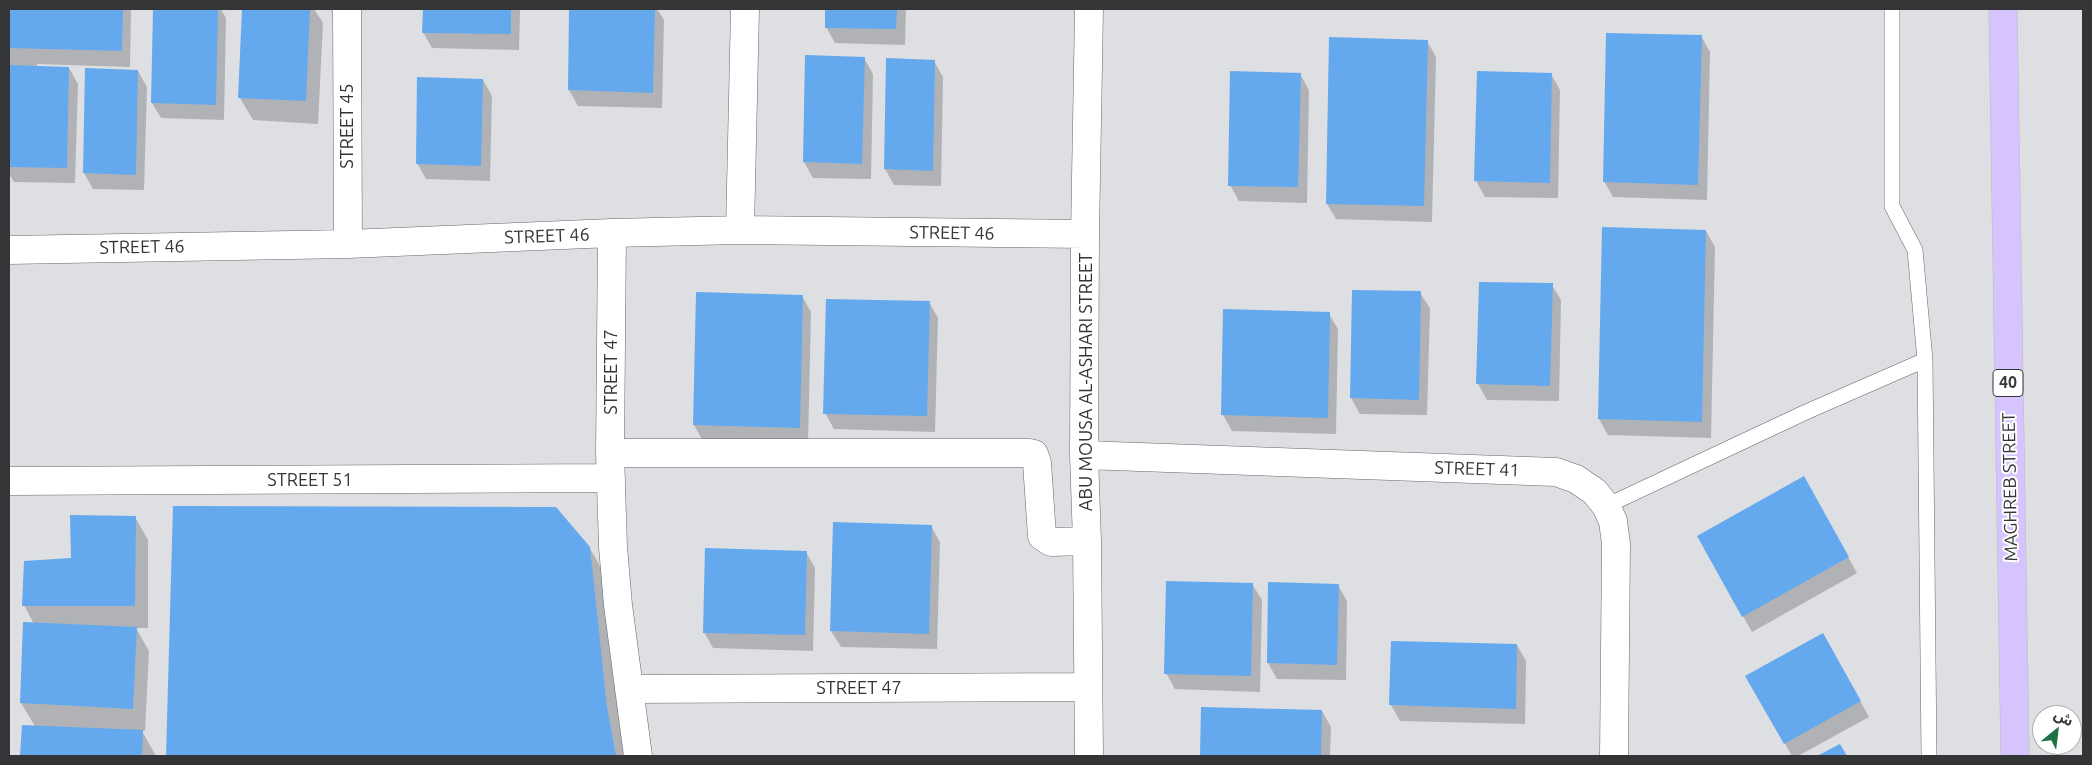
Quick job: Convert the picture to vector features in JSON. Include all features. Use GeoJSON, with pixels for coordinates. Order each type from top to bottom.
{"type":"FeatureCollection","features":[{"type":"Feature","properties":{"kind":"highway"},"geometry":{"type":"LineString","coordinates":[[1991,9],[2003,96]]}},
{"type":"Feature","properties":{"kind":"highway","name":"MAGHREB STREET"},"geometry":{"type":"LineString","coordinates":[[2003,9],[2015,756]]}},
{"type":"Feature","properties":{"kind":"street","name":"STREET 45"},"geometry":{"type":"LineString","coordinates":[[347,9],[348,244]]}},
{"type":"Feature","properties":{"kind":"street"},"geometry":{"type":"LineString","coordinates":[[740,230],[744,9]]}},
{"type":"Feature","properties":{"kind":"street","name":"ABU MOUSA AL-ASHARI STREET"},"geometry":{"type":"LineString","coordinates":[[1089,9],[1084,455],[1087,541],[1089,756]]}},
{"type":"Feature","properties":{"kind":"street","name":"STREET 46"},"geometry":{"type":"LineString","coordinates":[[9,250],[348,244],[612,233],[740,230],[1085,234]]}},
{"type":"Feature","properties":{"kind":"street","name":"STREET 47"},"geometry":{"type":"LineString","coordinates":[[612,233],[610,466],[618,605],[638,756]]}},
{"type":"Feature","properties":{"kind":"street","name":"STREET 51"},"geometry":{"type":"LineString","coordinates":[[9,481],[1030,453],[1034,454],[1037,463],[1042,536],[1051,542],[1087,541]]}},
{"type":"Feature","properties":{"kind":"street","name":"STREET 41"},"geometry":{"type":"LineString","coordinates":[[1084,455],[1556,472],[1576,479],[1595,492],[1606,506],[1613,521],[1616,544],[1614,756]]}},
{"type":"Feature","properties":{"kind":"street","name":"STREET 47"},"geometry":{"type":"LineString","coordinates":[[629,689],[1088,687]]}},
{"type":"Feature","properties":{"kind":"lane"},"geometry":{"type":"LineString","coordinates":[[1892,9],[1892,206],[1915,250],[1925,360],[1929,756]]}},
{"type":"Feature","properties":{"kind":"lane"},"geometry":{"type":"LineString","coordinates":[[1606,506],[1806,412],[1925,360]]}},
{"type":"Feature","properties":{"kind":"building"},"geometry":{"type":"Polygon","coordinates":[[[9,9],[123,9],[122,51],[9,48],[9,9]]]}},
{"type":"Feature","properties":{"kind":"building"},"geometry":{"type":"Polygon","coordinates":[[[153,9],[218,9],[216,105],[151,103],[153,9]]]}},
{"type":"Feature","properties":{"kind":"building"},"geometry":{"type":"Polygon","coordinates":[[[242,9],[310,9],[306,101],[238,98],[242,9]]]}},
{"type":"Feature","properties":{"kind":"building"},"geometry":{"type":"Polygon","coordinates":[[[423,9],[511,9],[511,34],[422,33],[423,9]]]}},
{"type":"Feature","properties":{"kind":"building"},"geometry":{"type":"Polygon","coordinates":[[[569,9],[655,9],[653,93],[568,90],[569,9]]]}},
{"type":"Feature","properties":{"kind":"building"},"geometry":{"type":"Polygon","coordinates":[[[825,9],[897,9],[896,29],[825,28],[825,9]]]}},
{"type":"Feature","properties":{"kind":"building"},"geometry":{"type":"Polygon","coordinates":[[[1606,33],[1702,35],[1698,185],[1603,182],[1606,33]]]}},
{"type":"Feature","properties":{"kind":"building"},"geometry":{"type":"Polygon","coordinates":[[[1329,37],[1428,40],[1424,206],[1326,204],[1329,37]]]}},
{"type":"Feature","properties":{"kind":"building"},"geometry":{"type":"Polygon","coordinates":[[[805,55],[865,57],[862,164],[803,162],[805,55]]]}},
{"type":"Feature","properties":{"kind":"building"},"geometry":{"type":"Polygon","coordinates":[[[886,58],[935,60],[933,171],[884,169],[886,58]]]}},
{"type":"Feature","properties":{"kind":"building"},"geometry":{"type":"Polygon","coordinates":[[[9,65],[69,67],[67,168],[9,167],[9,65]]]}},
{"type":"Feature","properties":{"kind":"building"},"geometry":{"type":"Polygon","coordinates":[[[85,68],[138,70],[136,175],[83,173],[85,68]]]}},
{"type":"Feature","properties":{"kind":"building"},"geometry":{"type":"Polygon","coordinates":[[[1230,71],[1301,73],[1298,187],[1228,186],[1230,71]]]}},
{"type":"Feature","properties":{"kind":"building"},"geometry":{"type":"Polygon","coordinates":[[[1477,71],[1552,73],[1550,183],[1474,181],[1477,71]]]}},
{"type":"Feature","properties":{"kind":"building"},"geometry":{"type":"Polygon","coordinates":[[[417,77],[483,79],[481,166],[416,164],[417,77]]]}},
{"type":"Feature","properties":{"kind":"building"},"geometry":{"type":"Polygon","coordinates":[[[1602,227],[1706,230],[1702,422],[1598,419],[1602,227]]]}},
{"type":"Feature","properties":{"kind":"building"},"geometry":{"type":"Polygon","coordinates":[[[1479,282],[1553,283],[1550,386],[1476,384],[1479,282]]]}},
{"type":"Feature","properties":{"kind":"building"},"geometry":{"type":"Polygon","coordinates":[[[1352,290],[1421,291],[1419,400],[1350,398],[1352,290]]]}},
{"type":"Feature","properties":{"kind":"building"},"geometry":{"type":"Polygon","coordinates":[[[696,292],[803,295],[800,428],[693,425],[696,292]]]}},
{"type":"Feature","properties":{"kind":"building"},"geometry":{"type":"Polygon","coordinates":[[[826,299],[930,301],[927,416],[823,414],[826,299]]]}},
{"type":"Feature","properties":{"kind":"building"},"geometry":{"type":"Polygon","coordinates":[[[1223,309],[1330,312],[1328,418],[1221,415],[1223,309]]]}},
{"type":"Feature","properties":{"kind":"building"},"geometry":{"type":"Polygon","coordinates":[[[1804,476],[1849,557],[1742,617],[1697,536],[1804,476]]]}},
{"type":"Feature","properties":{"kind":"building"},"geometry":{"type":"Polygon","coordinates":[[[173,506],[556,507],[590,547],[607,707],[616,756],[166,756],[173,506]]]}},
{"type":"Feature","properties":{"kind":"building"},"geometry":{"type":"Polygon","coordinates":[[[70,515],[136,516],[135,606],[22,606],[24,561],[71,558],[70,515]]]}},
{"type":"Feature","properties":{"kind":"building"},"geometry":{"type":"Polygon","coordinates":[[[833,522],[932,525],[929,634],[830,631],[833,522]]]}},
{"type":"Feature","properties":{"kind":"building"},"geometry":{"type":"Polygon","coordinates":[[[705,548],[807,551],[805,635],[703,633],[705,548]]]}},
{"type":"Feature","properties":{"kind":"building"},"geometry":{"type":"Polygon","coordinates":[[[1166,581],[1253,583],[1251,676],[1164,674],[1166,581]]]}},
{"type":"Feature","properties":{"kind":"building"},"geometry":{"type":"Polygon","coordinates":[[[1268,582],[1339,584],[1337,665],[1267,663],[1268,582]]]}},
{"type":"Feature","properties":{"kind":"building"},"geometry":{"type":"Polygon","coordinates":[[[23,622],[137,627],[133,709],[20,703],[23,622]]]}},
{"type":"Feature","properties":{"kind":"building"},"geometry":{"type":"Polygon","coordinates":[[[1823,633],[1861,701],[1784,744],[1745,676],[1823,633]]]}},
{"type":"Feature","properties":{"kind":"building"},"geometry":{"type":"Polygon","coordinates":[[[1391,641],[1517,644],[1516,709],[1389,705],[1391,641]]]}},
{"type":"Feature","properties":{"kind":"building"},"geometry":{"type":"Polygon","coordinates":[[[1201,707],[1322,710],[1321,756],[1200,756],[1201,707]]]}},
{"type":"Feature","properties":{"kind":"building"},"geometry":{"type":"Polygon","coordinates":[[[22,725],[143,730],[142,756],[20,756],[22,725]]]}},
{"type":"Feature","properties":{"kind":"building"},"geometry":{"type":"Polygon","coordinates":[[[1840,744],[1847,756],[1817,756],[1840,744]]]}}]}
